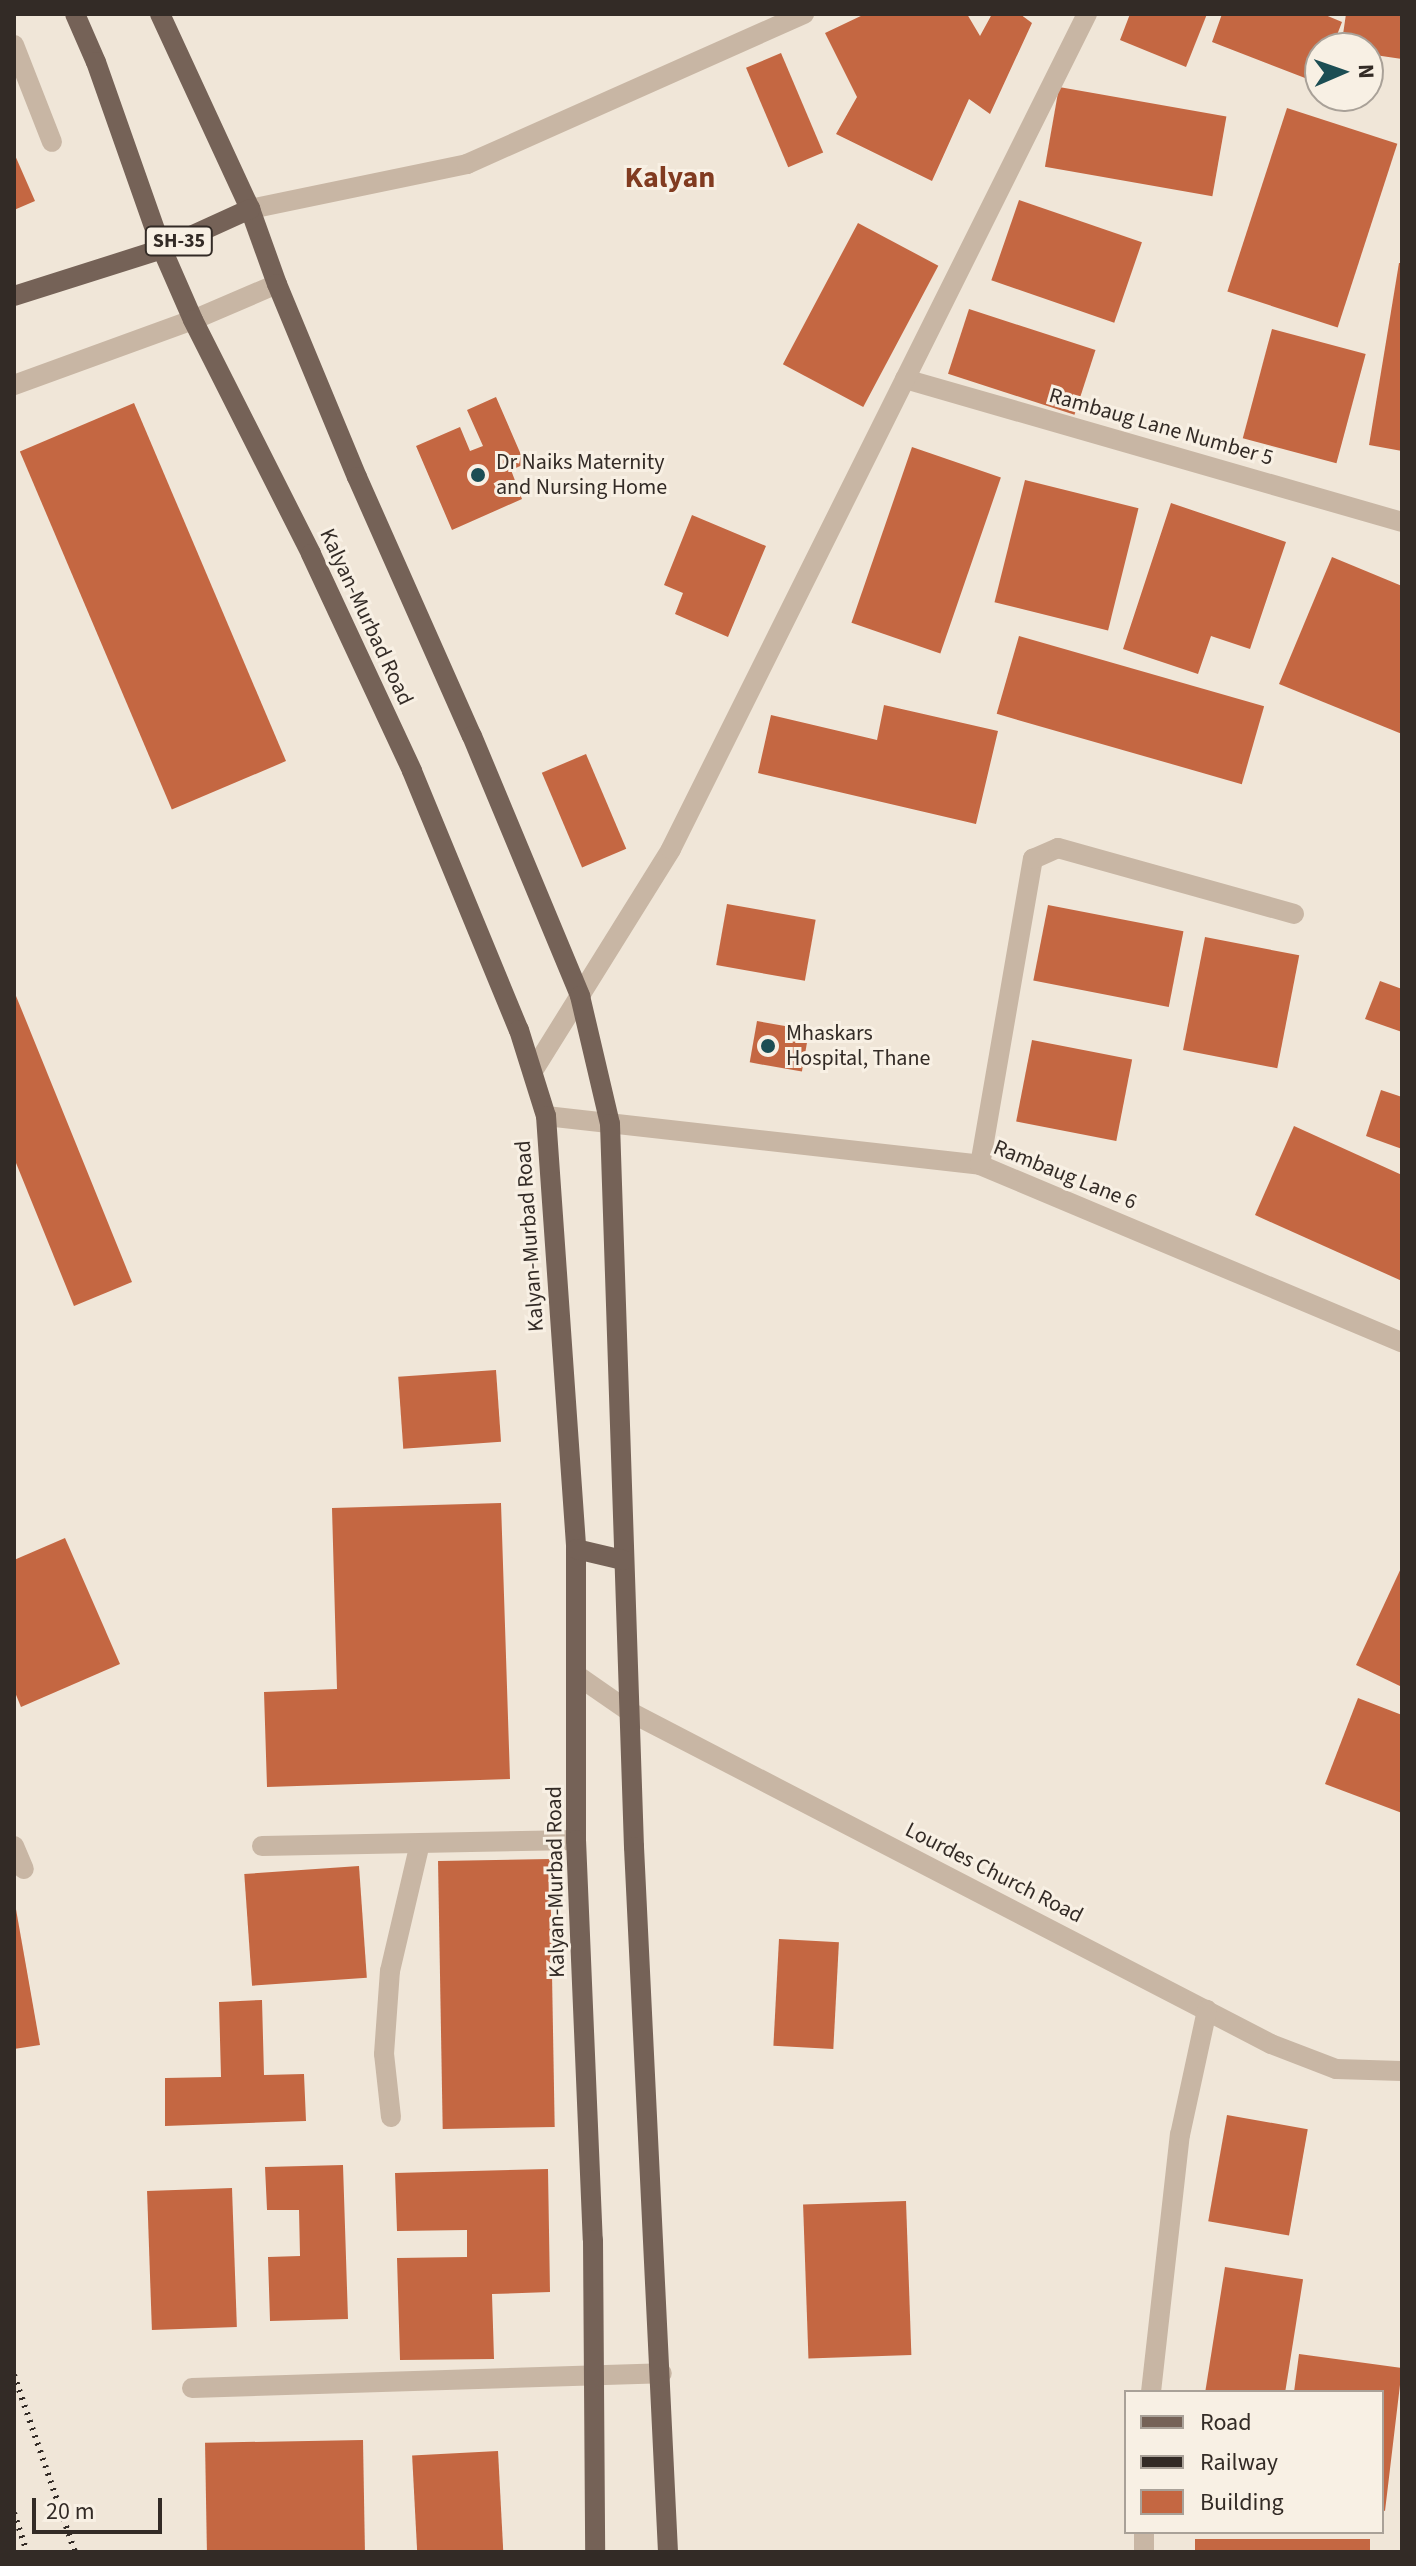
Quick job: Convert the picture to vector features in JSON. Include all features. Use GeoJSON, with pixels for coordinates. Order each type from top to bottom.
{"type":"FeatureCollection","features":[{"type":"Feature","properties":{"kind":"main road","name":"Kalyan-Murbad Road"},"geometry":{"type":"LineString","coordinates":[[75,14],[96,62],[162,249],[193,320],[311,554],[412,771],[533,1071],[546,1116],[576,1549],[576,1840],[595,2375],[595,2552]]}},
{"type":"Feature","properties":{"kind":"main road"},"geometry":{"type":"LineString","coordinates":[[160,14],[250,209],[277,284],[357,477],[472,736],[580,996],[610,1124],[623,1560],[668,2552]]}},
{"type":"Feature","properties":{"kind":"main road","name":"SH-35"},"geometry":{"type":"LineString","coordinates":[[14,296],[162,249],[250,209]]}},
{"type":"Feature","properties":{"kind":"main road"},"geometry":{"type":"LineString","coordinates":[[576,1549],[623,1560]]}},
{"type":"Feature","properties":{"kind":"street"},"geometry":{"type":"LineString","coordinates":[[250,209],[467,164],[804,14]]}},
{"type":"Feature","properties":{"kind":"street"},"geometry":{"type":"LineString","coordinates":[[533,1071],[671,849],[1087,14]]}},
{"type":"Feature","properties":{"kind":"street"},"geometry":{"type":"LineString","coordinates":[[14,45],[52,142]]}},
{"type":"Feature","properties":{"kind":"street"},"geometry":{"type":"LineString","coordinates":[[14,385],[193,320],[277,284]]}},
{"type":"Feature","properties":{"kind":"street","name":"Rambaug Lane Number 5"},"geometry":{"type":"LineString","coordinates":[[905,379],[1402,522]]}},
{"type":"Feature","properties":{"kind":"street"},"geometry":{"type":"LineString","coordinates":[[980,1165],[1033,859],[1058,848],[1294,914]]}},
{"type":"Feature","properties":{"kind":"street","name":"Rambaug Lane 6"},"geometry":{"type":"LineString","coordinates":[[546,1116],[980,1165],[1402,1342]]}},
{"type":"Feature","properties":{"kind":"street","name":"Lourdes Church Road"},"geometry":{"type":"LineString","coordinates":[[578,1676],[630,1712],[1271,2044],[1336,2069],[1402,2071]]}},
{"type":"Feature","properties":{"kind":"street"},"geometry":{"type":"LineString","coordinates":[[262,1846],[576,1840]]}},
{"type":"Feature","properties":{"kind":"street"},"geometry":{"type":"LineString","coordinates":[[391,2117],[384,2054],[390,1971],[420,1843]]}},
{"type":"Feature","properties":{"kind":"street"},"geometry":{"type":"LineString","coordinates":[[14,1846],[24,1869]]}},
{"type":"Feature","properties":{"kind":"street"},"geometry":{"type":"LineString","coordinates":[[1151,2390],[1180,2135],[1207,2010]]}},
{"type":"Feature","properties":{"kind":"street"},"geometry":{"type":"LineString","coordinates":[[192,2388],[662,2373]]}},
{"type":"Feature","properties":{"kind":"building"},"geometry":{"type":"Polygon","coordinates":[[[865,14],[967,14],[980,36],[992,14],[1020,14],[1032,23],[990,114],[969,99],[932,181],[836,134],[857,97],[825,33],[865,14]]]}},
{"type":"Feature","properties":{"kind":"building"},"geometry":{"type":"Polygon","coordinates":[[[1130,14],[1207,14],[1186,67],[1120,40],[1130,14]]]}},
{"type":"Feature","properties":{"kind":"building"},"geometry":{"type":"Polygon","coordinates":[[[1222,14],[1323,14],[1342,22],[1338,32],[1304,32],[1304,78],[1212,42],[1222,14]]]}},
{"type":"Feature","properties":{"kind":"building"},"geometry":{"type":"Polygon","coordinates":[[[1346,14],[1402,14],[1402,59],[1384,56],[1384,32],[1343,32],[1346,14]]]}},
{"type":"Feature","properties":{"kind":"building"},"geometry":{"type":"Polygon","coordinates":[[[781,53],[823,152],[788,167],[746,68],[781,53]]]}},
{"type":"Feature","properties":{"kind":"building"},"geometry":{"type":"Polygon","coordinates":[[[1059,87],[1226,117],[1212,196],[1045,167],[1059,87]]]}},
{"type":"Feature","properties":{"kind":"building"},"geometry":{"type":"Polygon","coordinates":[[[1287,108],[1397,144],[1338,327],[1227,292],[1287,108]]]}},
{"type":"Feature","properties":{"kind":"building"},"geometry":{"type":"Polygon","coordinates":[[[14,153],[35,201],[14,210],[14,153]]]}},
{"type":"Feature","properties":{"kind":"building"},"geometry":{"type":"Polygon","coordinates":[[[1019,200],[1142,242],[1114,323],[991,280],[1019,200]]]}},
{"type":"Feature","properties":{"kind":"building"},"geometry":{"type":"Polygon","coordinates":[[[858,223],[938,266],[863,407],[783,364],[858,223]]]}},
{"type":"Feature","properties":{"kind":"building"},"geometry":{"type":"Polygon","coordinates":[[[1399,263],[1402,263],[1402,451],[1369,445],[1399,263]]]}},
{"type":"Feature","properties":{"kind":"building"},"geometry":{"type":"Polygon","coordinates":[[[969,309],[1095,350],[1074,415],[948,374],[969,309]]]}},
{"type":"Feature","properties":{"kind":"building"},"geometry":{"type":"Polygon","coordinates":[[[1272,329],[1366,354],[1336,463],[1243,438],[1272,329]]]}},
{"type":"Feature","properties":{"kind":"building"},"geometry":{"type":"Polygon","coordinates":[[[496,397],[525,464],[511,470],[522,499],[452,530],[416,446],[460,427],[470,451],[483,446],[467,410],[496,397]]]}},
{"type":"Feature","properties":{"kind":"building"},"geometry":{"type":"Polygon","coordinates":[[[134,403],[286,761],[172,810],[20,451],[134,403]]]}},
{"type":"Feature","properties":{"kind":"building"},"geometry":{"type":"Polygon","coordinates":[[[912,447],[1001,478],[940,653],[851,623],[912,447]]]}},
{"type":"Feature","properties":{"kind":"building"},"geometry":{"type":"Polygon","coordinates":[[[1025,480],[1139,508],[1108,631],[995,602],[1025,480]]]}},
{"type":"Feature","properties":{"kind":"building"},"geometry":{"type":"Polygon","coordinates":[[[1171,503],[1286,542],[1250,649],[1211,636],[1198,674],[1123,649],[1171,503]]]}},
{"type":"Feature","properties":{"kind":"building"},"geometry":{"type":"Polygon","coordinates":[[[692,515],[766,546],[728,637],[675,614],[683,593],[664,585],[692,515]]]}},
{"type":"Feature","properties":{"kind":"building"},"geometry":{"type":"Polygon","coordinates":[[[1332,557],[1402,586],[1402,734],[1279,684],[1332,557]]]}},
{"type":"Feature","properties":{"kind":"building"},"geometry":{"type":"Polygon","coordinates":[[[1019,636],[1264,706],[1242,784],[997,714],[1019,636]]]}},
{"type":"Feature","properties":{"kind":"building"},"geometry":{"type":"Polygon","coordinates":[[[884,705],[998,731],[976,824],[758,773],[771,715],[877,740],[884,705]]]}},
{"type":"Feature","properties":{"kind":"building"},"geometry":{"type":"Polygon","coordinates":[[[586,754],[626,849],[582,868],[542,773],[586,754]]]}},
{"type":"Feature","properties":{"kind":"building"},"geometry":{"type":"Polygon","coordinates":[[[727,904],[816,920],[805,981],[716,965],[727,904]]]}},
{"type":"Feature","properties":{"kind":"building"},"geometry":{"type":"Polygon","coordinates":[[[1048,905],[1183,931],[1169,1007],[1033,981],[1048,905]]]}},
{"type":"Feature","properties":{"kind":"building"},"geometry":{"type":"Polygon","coordinates":[[[1205,937],[1299,955],[1277,1068],[1183,1050],[1205,937]]]}},
{"type":"Feature","properties":{"kind":"building"},"geometry":{"type":"Polygon","coordinates":[[[1380,981],[1402,989],[1402,1032],[1365,1019],[1380,981]]]}},
{"type":"Feature","properties":{"kind":"building"},"geometry":{"type":"Polygon","coordinates":[[[14,991],[132,1282],[74,1306],[14,1158],[14,991]]]}},
{"type":"Feature","properties":{"kind":"building"},"geometry":{"type":"Polygon","coordinates":[[[757,1021],[809,1030],[802,1072],[750,1062],[757,1021]]]}},
{"type":"Feature","properties":{"kind":"building"},"geometry":{"type":"Polygon","coordinates":[[[1032,1040],[1132,1059],[1116,1141],[1016,1121],[1032,1040]]]}},
{"type":"Feature","properties":{"kind":"building"},"geometry":{"type":"Polygon","coordinates":[[[1381,1090],[1402,1097],[1402,1149],[1366,1136],[1381,1090]]]}},
{"type":"Feature","properties":{"kind":"building"},"geometry":{"type":"Polygon","coordinates":[[[1294,1126],[1402,1175],[1402,1281],[1255,1215],[1294,1126]]]}},
{"type":"Feature","properties":{"kind":"building"},"geometry":{"type":"Polygon","coordinates":[[[496,1370],[501,1442],[403,1449],[398,1377],[496,1370]]]}},
{"type":"Feature","properties":{"kind":"building"},"geometry":{"type":"Polygon","coordinates":[[[501,1503],[510,1779],[267,1787],[264,1692],[337,1689],[332,1508],[501,1503]]]}},
{"type":"Feature","properties":{"kind":"building"},"geometry":{"type":"Polygon","coordinates":[[[65,1538],[120,1664],[21,1707],[14,1690],[14,1560],[65,1538]]]}},
{"type":"Feature","properties":{"kind":"building"},"geometry":{"type":"Polygon","coordinates":[[[1402,1566],[1402,1687],[1356,1665],[1402,1566]]]}},
{"type":"Feature","properties":{"kind":"building"},"geometry":{"type":"Polygon","coordinates":[[[1358,1698],[1402,1715],[1402,1813],[1325,1784],[1358,1698]]]}},
{"type":"Feature","properties":{"kind":"building"},"geometry":{"type":"Polygon","coordinates":[[[550,1859],[555,2127],[443,2129],[438,1861],[550,1859]]]}},
{"type":"Feature","properties":{"kind":"building"},"geometry":{"type":"Polygon","coordinates":[[[359,1866],[367,1978],[252,1986],[244,1874],[359,1866]]]}},
{"type":"Feature","properties":{"kind":"building"},"geometry":{"type":"Polygon","coordinates":[[[14,1898],[40,2045],[14,2049],[14,1898]]]}},
{"type":"Feature","properties":{"kind":"building"},"geometry":{"type":"Polygon","coordinates":[[[779,1939],[839,1942],[833,2049],[773,2046],[779,1939]]]}},
{"type":"Feature","properties":{"kind":"building"},"geometry":{"type":"Polygon","coordinates":[[[262,2000],[264,2075],[304,2074],[306,2121],[165,2126],[165,2078],[221,2077],[219,2002],[262,2000]]]}},
{"type":"Feature","properties":{"kind":"building"},"geometry":{"type":"Polygon","coordinates":[[[1227,2115],[1308,2129],[1289,2236],[1208,2221],[1227,2115]]]}},
{"type":"Feature","properties":{"kind":"building"},"geometry":{"type":"Polygon","coordinates":[[[343,2165],[348,2319],[270,2321],[268,2257],[300,2256],[299,2210],[267,2210],[265,2167],[343,2165]]]}},
{"type":"Feature","properties":{"kind":"building"},"geometry":{"type":"Polygon","coordinates":[[[548,2169],[550,2292],[492,2294],[494,2359],[400,2360],[397,2258],[467,2257],[467,2230],[397,2231],[395,2173],[548,2169]]]}},
{"type":"Feature","properties":{"kind":"building"},"geometry":{"type":"Polygon","coordinates":[[[232,2188],[237,2327],[152,2330],[147,2191],[232,2188]]]}},
{"type":"Feature","properties":{"kind":"building"},"geometry":{"type":"Polygon","coordinates":[[[906,2201],[911,2355],[808,2359],[803,2205],[906,2201]]]}},
{"type":"Feature","properties":{"kind":"building"},"geometry":{"type":"Polygon","coordinates":[[[1225,2267],[1303,2279],[1286,2390],[1206,2390],[1225,2267]]]}},
{"type":"Feature","properties":{"kind":"building"},"geometry":{"type":"Polygon","coordinates":[[[1299,2354],[1402,2368],[1385,2511],[1384,2390],[1294,2390],[1299,2354]]]}},
{"type":"Feature","properties":{"kind":"building"},"geometry":{"type":"Polygon","coordinates":[[[363,2440],[365,2552],[207,2552],[205,2443],[363,2440]]]}},
{"type":"Feature","properties":{"kind":"building"},"geometry":{"type":"Polygon","coordinates":[[[498,2451],[503,2552],[417,2552],[412,2456],[498,2451]]]}},
{"type":"Feature","properties":{"kind":"building"},"geometry":{"type":"Polygon","coordinates":[[[1195,2539],[1370,2539],[1370,2552],[1195,2552],[1195,2539]]]}},
{"type":"Feature","properties":{"kind":"railway"},"geometry":{"type":"LineString","coordinates":[[14,2375],[75,2552]]}},
{"type":"Feature","properties":{"kind":"railway"},"geometry":{"type":"LineString","coordinates":[[14,2513],[27,2552]]}},
{"type":"Feature","properties":{"kind":"place","name":"Dr Naiks Maternity and Nursing Home"},"geometry":{"type":"Point","coordinates":[478,475]}},
{"type":"Feature","properties":{"kind":"place","name":"Mhaskars Hospital, Thane"},"geometry":{"type":"Point","coordinates":[768,1046]}},
{"type":"Feature","properties":{"kind":"district","name":"Kalyan"},"geometry":{"type":"Point","coordinates":[670,178]}}]}
